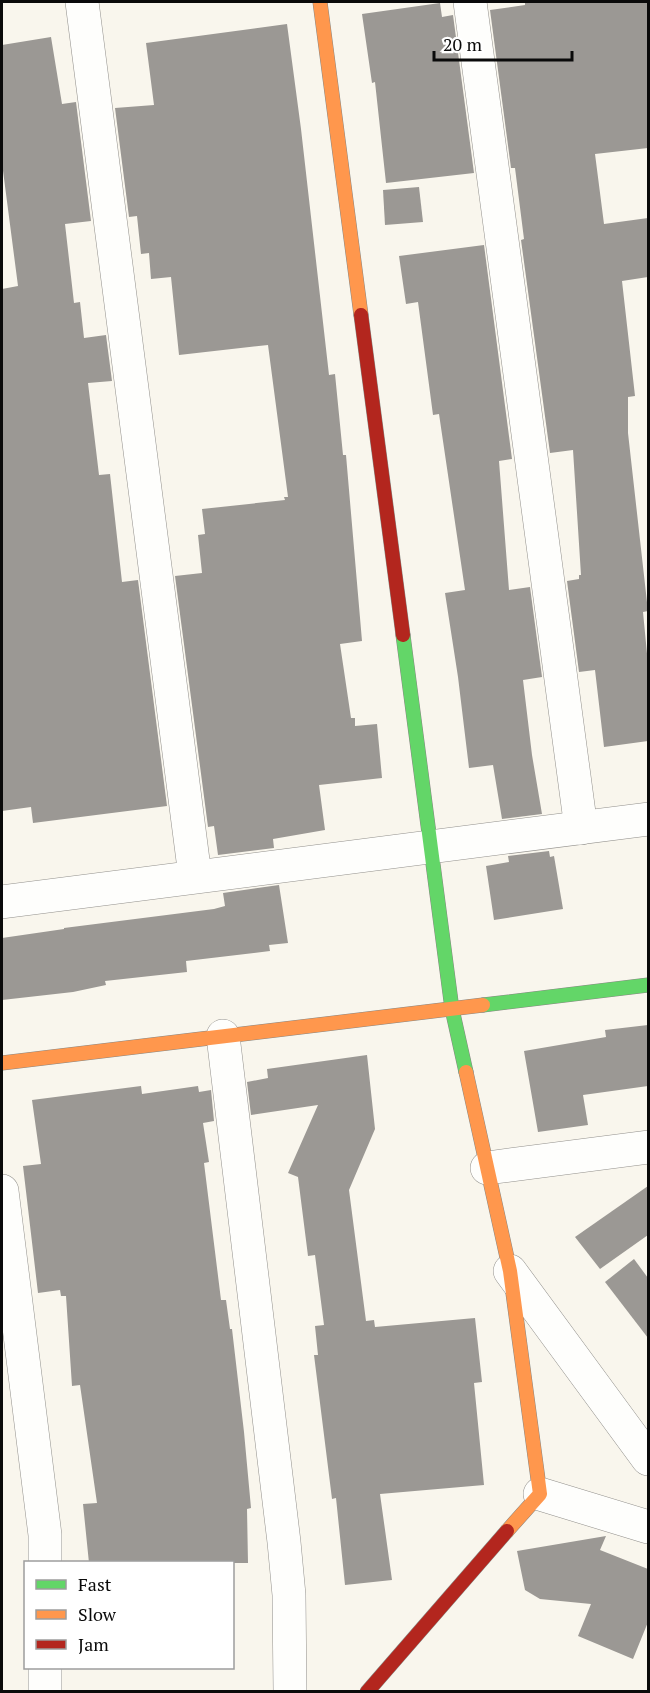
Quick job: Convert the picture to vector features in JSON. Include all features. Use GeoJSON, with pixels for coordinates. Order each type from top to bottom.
{"type":"FeatureCollection","features":[{"type":"Feature","properties":{"kind":"street"},"geometry":{"type":"LineString","coordinates":[[82,2],[195,876]]}},
{"type":"Feature","properties":{"kind":"street"},"geometry":{"type":"LineString","coordinates":[[320,2],[453,1009],[510,1271],[540,1494],[367,1692]]}},
{"type":"Feature","properties":{"kind":"street"},"geometry":{"type":"LineString","coordinates":[[470,2],[580,828]]}},
{"type":"Feature","properties":{"kind":"street"},"geometry":{"type":"LineString","coordinates":[[2,902],[648,819]]}},
{"type":"Feature","properties":{"kind":"street"},"geometry":{"type":"LineString","coordinates":[[2,1063],[648,985]]}},
{"type":"Feature","properties":{"kind":"street"},"geometry":{"type":"LineString","coordinates":[[223,1036],[284,1542],[288,1595],[290,1692]]}},
{"type":"Feature","properties":{"kind":"street"},"geometry":{"type":"LineString","coordinates":[[488,1168],[648,1147]]}},
{"type":"Feature","properties":{"kind":"street"},"geometry":{"type":"LineString","coordinates":[[2,1191],[45,1535],[45,1561]]}},
{"type":"Feature","properties":{"kind":"street"},"geometry":{"type":"LineString","coordinates":[[510,1271],[648,1459]]}},
{"type":"Feature","properties":{"kind":"street"},"geometry":{"type":"LineString","coordinates":[[540,1494],[648,1527]]}},
{"type":"Feature","properties":{"kind":"street"},"geometry":{"type":"LineString","coordinates":[[45,1669],[45,1692]]}},
{"type":"Feature","properties":{"kind":"building"},"geometry":{"type":"Polygon","coordinates":[[[525,2],[648,2],[648,148],[595,154],[604,224],[648,218],[648,277],[622,281],[635,396],[628,397],[628,433],[648,611],[643,612],[648,664],[648,741],[604,747],[595,670],[579,672],[567,581],[579,579],[581,575],[573,450],[550,453],[521,240],[524,239],[515,168],[511,168],[490,10],[525,5],[525,2]]]}},
{"type":"Feature","properties":{"kind":"building"},"geometry":{"type":"Polygon","coordinates":[[[440,3],[442,17],[453,15],[474,173],[386,183],[375,82],[372,83],[362,14],[440,3]]]}},
{"type":"Feature","properties":{"kind":"building"},"geometry":{"type":"Polygon","coordinates":[[[287,24],[329,375],[335,374],[343,455],[346,455],[362,641],[340,644],[351,718],[355,718],[355,726],[377,724],[382,778],[319,785],[325,830],[273,839],[274,848],[218,855],[214,826],[208,827],[175,576],[202,573],[198,535],[205,534],[202,509],[285,500],[284,497],[288,497],[268,345],[179,355],[171,277],[151,279],[149,253],[141,254],[137,216],[129,217],[115,108],[154,105],[146,43],[287,24]]]}},
{"type":"Feature","properties":{"kind":"building"},"geometry":{"type":"Polygon","coordinates":[[[51,37],[62,104],[76,102],[91,221],[65,224],[74,303],[80,302],[84,338],[106,335],[112,381],[88,383],[99,475],[110,474],[122,582],[138,580],[167,806],[33,823],[31,807],[2,811],[2,289],[18,286],[2,163],[2,45],[51,37]]]}},
{"type":"Feature","properties":{"kind":"building"},"geometry":{"type":"Polygon","coordinates":[[[419,187],[423,222],[385,225],[383,190],[419,187]]]}},
{"type":"Feature","properties":{"kind":"building"},"geometry":{"type":"Polygon","coordinates":[[[484,245],[512,459],[499,461],[509,590],[530,587],[542,677],[523,680],[542,814],[502,819],[493,765],[469,768],[445,593],[465,590],[439,414],[433,415],[418,302],[406,304],[399,256],[484,245]]]}},
{"type":"Feature","properties":{"kind":"building"},"geometry":{"type":"Polygon","coordinates":[[[549,851],[550,857],[554,856],[563,909],[494,920],[486,866],[509,862],[508,856],[549,851]]]}},
{"type":"Feature","properties":{"kind":"building"},"geometry":{"type":"Polygon","coordinates":[[[279,885],[288,943],[269,945],[270,951],[186,961],[187,972],[105,981],[106,985],[73,992],[2,1000],[2,938],[214,909],[225,906],[223,893],[279,885]]]}},
{"type":"Feature","properties":{"kind":"building"},"geometry":{"type":"Polygon","coordinates":[[[648,1025],[648,1086],[583,1095],[588,1125],[538,1132],[524,1051],[606,1037],[605,1030],[648,1025]]]}},
{"type":"Feature","properties":{"kind":"building"},"geometry":{"type":"Polygon","coordinates":[[[367,1055],[375,1129],[349,1190],[366,1321],[374,1320],[375,1327],[475,1318],[482,1382],[474,1383],[484,1485],[380,1494],[392,1580],[345,1585],[336,1498],[332,1499],[314,1355],[318,1355],[315,1326],[324,1325],[315,1255],[308,1256],[298,1177],[288,1173],[318,1105],[251,1115],[247,1082],[268,1078],[267,1069],[367,1055]]]}},
{"type":"Feature","properties":{"kind":"building"},"geometry":{"type":"Polygon","coordinates":[[[141,1086],[142,1094],[198,1086],[199,1092],[211,1090],[214,1121],[203,1123],[209,1162],[204,1163],[221,1300],[226,1300],[230,1329],[232,1329],[244,1432],[251,1508],[247,1509],[248,1563],[234,1563],[234,1561],[89,1561],[83,1504],[97,1503],[80,1385],[72,1386],[66,1296],[61,1296],[60,1290],[38,1293],[23,1166],[41,1164],[32,1100],[141,1086]]]}},
{"type":"Feature","properties":{"kind":"building"},"geometry":{"type":"Polygon","coordinates":[[[648,1186],[648,1235],[600,1269],[575,1237],[648,1186]]]}},
{"type":"Feature","properties":{"kind":"building"},"geometry":{"type":"Polygon","coordinates":[[[634,1259],[648,1278],[648,1338],[605,1282],[634,1259]]]}},
{"type":"Feature","properties":{"kind":"building"},"geometry":{"type":"Polygon","coordinates":[[[606,1536],[600,1550],[648,1569],[648,1622],[633,1659],[578,1636],[591,1604],[540,1599],[525,1590],[517,1551],[606,1536]]]}},
{"type":"Feature","properties":{"kind":"traffic: fast"},"geometry":{"type":"LineString","coordinates":[[403,635],[452,1009],[466,1072]]}},
{"type":"Feature","properties":{"kind":"traffic: fast"},"geometry":{"type":"LineString","coordinates":[[483,1005],[648,985]]}},
{"type":"Feature","properties":{"kind":"traffic: slow"},"geometry":{"type":"LineString","coordinates":[[320,2],[361,315]]}},
{"type":"Feature","properties":{"kind":"traffic: slow"},"geometry":{"type":"LineString","coordinates":[[2,1063],[483,1005]]}},
{"type":"Feature","properties":{"kind":"traffic: slow"},"geometry":{"type":"LineString","coordinates":[[466,1072],[510,1271],[540,1494],[507,1531]]}},
{"type":"Feature","properties":{"kind":"traffic: jam"},"geometry":{"type":"LineString","coordinates":[[361,315],[403,635]]}},
{"type":"Feature","properties":{"kind":"traffic: jam"},"geometry":{"type":"LineString","coordinates":[[367,1692],[507,1531]]}}]}
